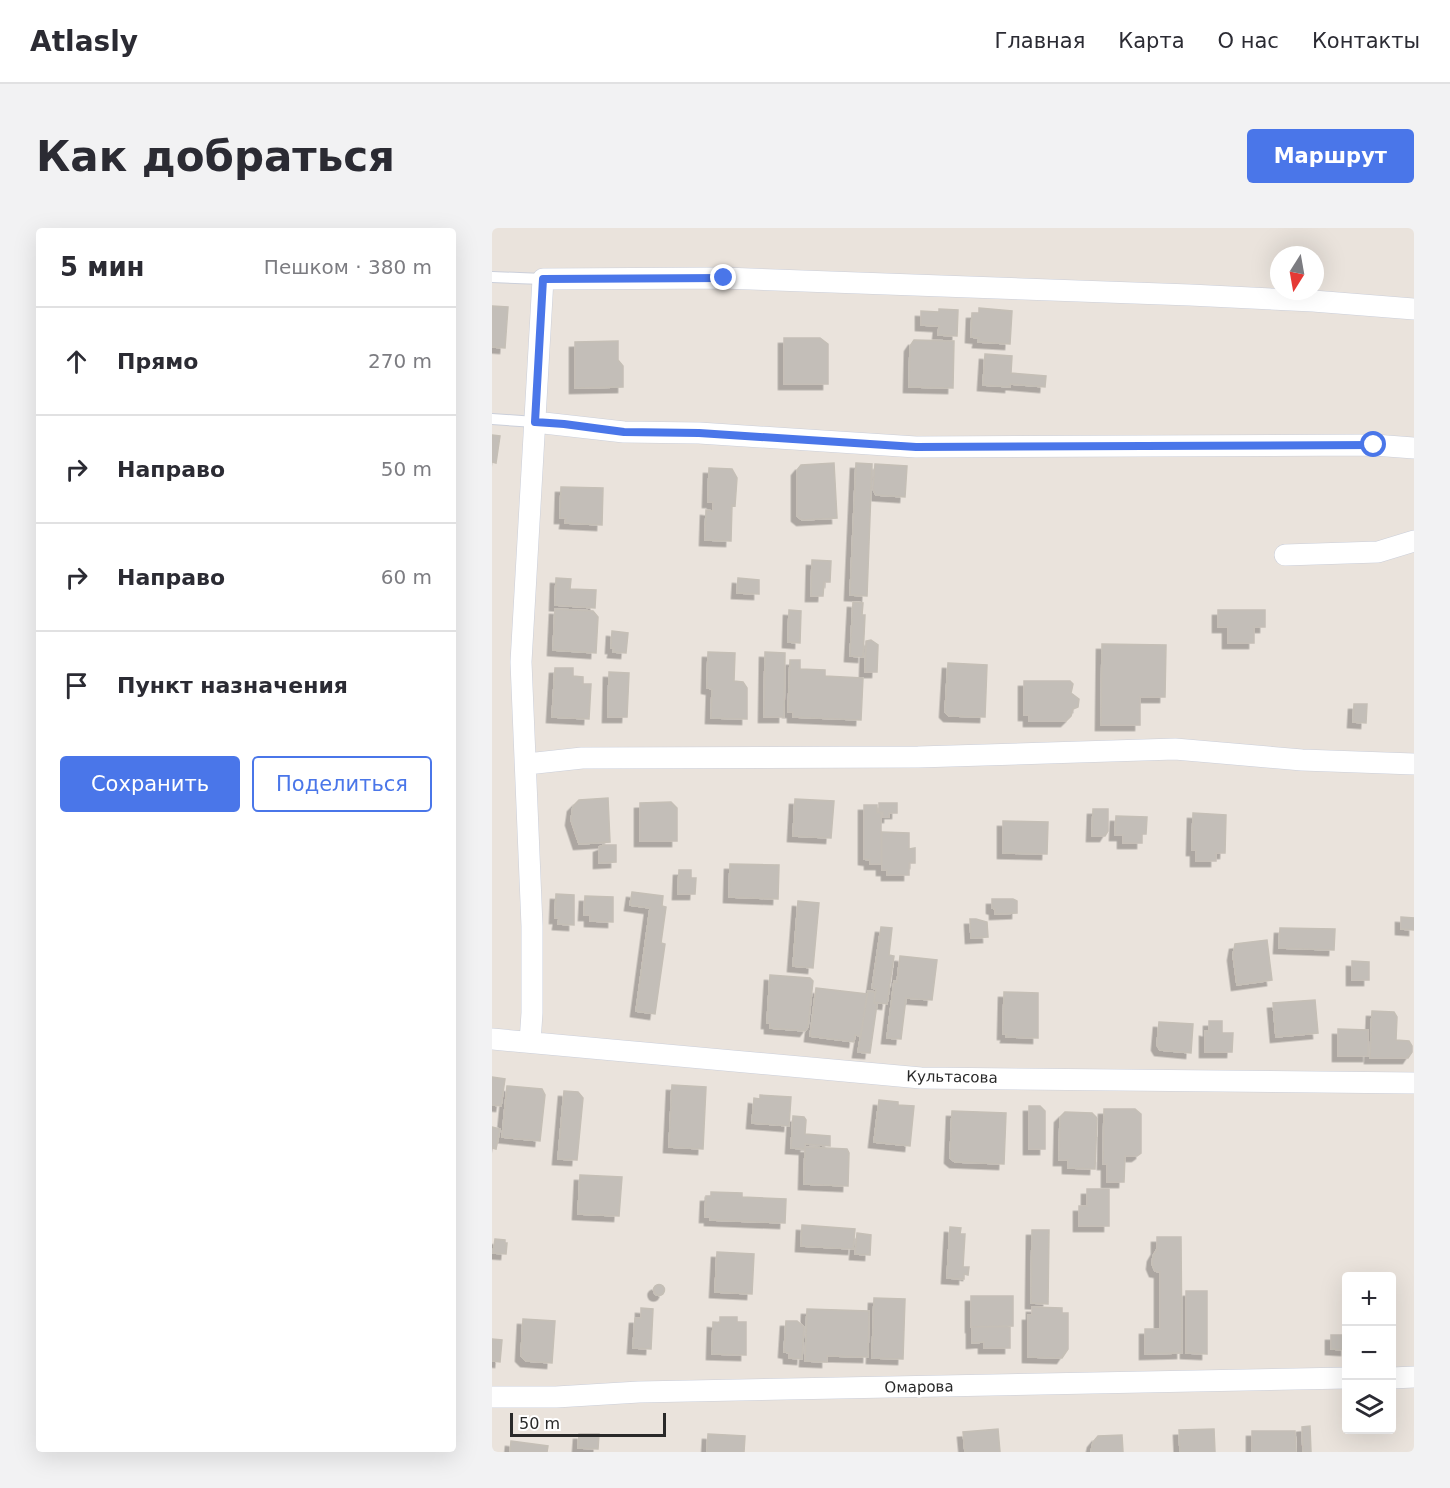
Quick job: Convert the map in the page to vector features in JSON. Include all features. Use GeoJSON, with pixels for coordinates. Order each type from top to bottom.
{"type":"FeatureCollection","features":[{"type":"Feature","properties":{"kind":"street"},"geometry":{"type":"LineString","coordinates":[[530,1042],[532,926],[522,662],[543,279],[724,278],[1224,297],[1414,309]]}},
{"type":"Feature","properties":{"kind":"street"},"geometry":{"type":"LineString","coordinates":[[535,422],[624,432],[699,433],[916,447],[1374,445],[1414,448]]}},
{"type":"Feature","properties":{"kind":"street"},"geometry":{"type":"LineString","coordinates":[[1285,555],[1378,552],[1414,541]]}},
{"type":"Feature","properties":{"kind":"street"},"geometry":{"type":"LineString","coordinates":[[526,764],[582,758],[918,757],[1175,749],[1302,760],[1414,764]]}},
{"type":"Feature","properties":{"kind":"street","name":"Культасова"},"geometry":{"type":"LineString","coordinates":[[492,1039],[921,1078],[1414,1083]]}},
{"type":"Feature","properties":{"kind":"street"},"geometry":{"type":"LineString","coordinates":[[1396,1378],[1414,1377]]}},
{"type":"Feature","properties":{"kind":"street","name":"Омарова"},"geometry":{"type":"LineString","coordinates":[[492,1396],[556,1397],[639,1392],[1342,1378]]}},
{"type":"Feature","properties":{"kind":"lane"},"geometry":{"type":"LineString","coordinates":[[492,278],[543,279]]}},
{"type":"Feature","properties":{"kind":"lane"},"geometry":{"type":"LineString","coordinates":[[492,419],[535,422]]}},
{"type":"Feature","properties":{"kind":"building"},"geometry":{"type":"Polygon","coordinates":[[[492,306],[508,307],[505,348],[492,347],[492,306]]]}},
{"type":"Feature","properties":{"kind":"building"},"geometry":{"type":"Polygon","coordinates":[[[979,308],[1012,311],[1010,344],[978,342],[979,338],[971,337],[972,313],[979,313],[979,308]]]}},
{"type":"Feature","properties":{"kind":"building"},"geometry":{"type":"Polygon","coordinates":[[[939,309],[958,310],[957,336],[938,335],[939,326],[921,325],[921,311],[939,312],[939,309]]]}},
{"type":"Feature","properties":{"kind":"building"},"geometry":{"type":"Polygon","coordinates":[[[784,338],[820,338],[828,344],[828,384],[784,384],[784,338]]]}},
{"type":"Feature","properties":{"kind":"building"},"geometry":{"type":"Polygon","coordinates":[[[914,340],[954,341],[953,388],[909,387],[910,346],[914,340]]]}},
{"type":"Feature","properties":{"kind":"building"},"geometry":{"type":"Polygon","coordinates":[[[618,341],[618,360],[623,366],[623,387],[575,388],[575,342],[618,341]]]}},
{"type":"Feature","properties":{"kind":"building"},"geometry":{"type":"Polygon","coordinates":[[[985,354],[1012,356],[1011,373],[1046,376],[1045,387],[1010,384],[1010,387],[983,385],[985,354]]]}},
{"type":"Feature","properties":{"kind":"building"},"geometry":{"type":"Polygon","coordinates":[[[492,435],[500,436],[496,463],[492,462],[492,435]]]}},
{"type":"Feature","properties":{"kind":"building"},"geometry":{"type":"Polygon","coordinates":[[[834,463],[837,518],[802,520],[797,516],[797,470],[801,465],[834,463]]]}},
{"type":"Feature","properties":{"kind":"building"},"geometry":{"type":"Polygon","coordinates":[[[856,463],[872,464],[867,596],[850,595],[856,463]]]}},
{"type":"Feature","properties":{"kind":"building"},"geometry":{"type":"Polygon","coordinates":[[[875,464],[907,466],[905,497],[876,495],[873,489],[875,464]]]}},
{"type":"Feature","properties":{"kind":"building"},"geometry":{"type":"Polygon","coordinates":[[[709,468],[732,469],[737,478],[735,506],[732,505],[731,541],[705,540],[706,510],[713,511],[713,502],[708,502],[709,468]]]}},
{"type":"Feature","properties":{"kind":"building"},"geometry":{"type":"Polygon","coordinates":[[[561,487],[603,488],[602,525],[565,523],[566,518],[560,518],[561,487]]]}},
{"type":"Feature","properties":{"kind":"building"},"geometry":{"type":"Polygon","coordinates":[[[812,560],[831,561],[830,582],[824,582],[823,596],[811,596],[812,560]]]}},
{"type":"Feature","properties":{"kind":"building"},"geometry":{"type":"Polygon","coordinates":[[[556,578],[571,579],[570,589],[596,590],[595,608],[555,605],[556,578]]]}},
{"type":"Feature","properties":{"kind":"building"},"geometry":{"type":"Polygon","coordinates":[[[738,578],[759,580],[759,594],[737,593],[738,578]]]}},
{"type":"Feature","properties":{"kind":"building"},"geometry":{"type":"Polygon","coordinates":[[[853,602],[863,603],[862,615],[865,615],[863,657],[850,656],[853,602]]]}},
{"type":"Feature","properties":{"kind":"building"},"geometry":{"type":"Polygon","coordinates":[[[555,609],[593,611],[598,617],[596,653],[553,650],[555,609]]]}},
{"type":"Feature","properties":{"kind":"building"},"geometry":{"type":"Polygon","coordinates":[[[789,610],[801,611],[800,643],[788,642],[789,610]]]}},
{"type":"Feature","properties":{"kind":"building"},"geometry":{"type":"Polygon","coordinates":[[[1218,610],[1265,610],[1265,627],[1254,627],[1254,643],[1228,643],[1228,627],[1218,627],[1218,610]]]}},
{"type":"Feature","properties":{"kind":"building"},"geometry":{"type":"Polygon","coordinates":[[[612,631],[628,633],[626,653],[613,652],[614,648],[611,648],[612,631]]]}},
{"type":"Feature","properties":{"kind":"building"},"geometry":{"type":"Polygon","coordinates":[[[871,640],[878,645],[877,672],[865,672],[866,641],[871,640]]]}},
{"type":"Feature","properties":{"kind":"building"},"geometry":{"type":"Polygon","coordinates":[[[1102,644],[1166,645],[1165,697],[1140,697],[1140,725],[1101,725],[1102,644]]]}},
{"type":"Feature","properties":{"kind":"building"},"geometry":{"type":"Polygon","coordinates":[[[708,652],[735,653],[734,681],[743,682],[747,688],[747,719],[711,718],[712,689],[707,688],[708,652]]]}},
{"type":"Feature","properties":{"kind":"building"},"geometry":{"type":"Polygon","coordinates":[[[765,652],[785,653],[784,717],[764,717],[765,652]]]}},
{"type":"Feature","properties":{"kind":"building"},"geometry":{"type":"Polygon","coordinates":[[[790,660],[800,660],[800,669],[825,670],[825,676],[863,678],[861,720],[793,717],[793,712],[788,712],[790,660]]]}},
{"type":"Feature","properties":{"kind":"building"},"geometry":{"type":"Polygon","coordinates":[[[948,663],[987,665],[985,717],[949,716],[945,712],[948,663]]]}},
{"type":"Feature","properties":{"kind":"building"},"geometry":{"type":"Polygon","coordinates":[[[555,668],[573,668],[573,676],[583,677],[583,684],[591,684],[589,719],[552,717],[555,668]]]}},
{"type":"Feature","properties":{"kind":"building"},"geometry":{"type":"Polygon","coordinates":[[[609,672],[629,673],[627,717],[608,717],[609,672]]]}},
{"type":"Feature","properties":{"kind":"building"},"geometry":{"type":"Polygon","coordinates":[[[1024,681],[1070,681],[1073,684],[1071,693],[1079,699],[1078,707],[1073,709],[1066,721],[1029,721],[1029,715],[1024,715],[1024,681]]]}},
{"type":"Feature","properties":{"kind":"building"},"geometry":{"type":"Polygon","coordinates":[[[1354,704],[1367,704],[1366,723],[1353,722],[1354,704]]]}},
{"type":"Feature","properties":{"kind":"building"},"geometry":{"type":"Polygon","coordinates":[[[608,798],[610,842],[579,844],[571,820],[573,806],[579,800],[608,798]]]}},
{"type":"Feature","properties":{"kind":"building"},"geometry":{"type":"Polygon","coordinates":[[[795,799],[834,801],[831,838],[793,836],[795,799]]]}},
{"type":"Feature","properties":{"kind":"building"},"geometry":{"type":"Polygon","coordinates":[[[671,802],[677,808],[677,841],[640,841],[640,803],[671,802]]]}},
{"type":"Feature","properties":{"kind":"building"},"geometry":{"type":"Polygon","coordinates":[[[879,803],[897,803],[897,813],[889,813],[889,817],[883,817],[883,812],[879,812],[879,803]]]}},
{"type":"Feature","properties":{"kind":"building"},"geometry":{"type":"Polygon","coordinates":[[[864,805],[877,805],[877,813],[881,813],[881,864],[870,864],[870,860],[864,859],[864,805]]]}},
{"type":"Feature","properties":{"kind":"building"},"geometry":{"type":"Polygon","coordinates":[[[1093,809],[1108,809],[1108,831],[1105,836],[1092,836],[1093,809]]]}},
{"type":"Feature","properties":{"kind":"building"},"geometry":{"type":"Polygon","coordinates":[[[1193,813],[1226,815],[1225,853],[1216,853],[1216,861],[1196,861],[1196,850],[1192,850],[1193,813]]]}},
{"type":"Feature","properties":{"kind":"building"},"geometry":{"type":"Polygon","coordinates":[[[1116,816],[1147,817],[1146,834],[1142,834],[1142,843],[1123,843],[1123,835],[1115,835],[1116,816]]]}},
{"type":"Feature","properties":{"kind":"building"},"geometry":{"type":"Polygon","coordinates":[[[1003,821],[1048,822],[1047,854],[1003,853],[1003,821]]]}},
{"type":"Feature","properties":{"kind":"building"},"geometry":{"type":"Polygon","coordinates":[[[882,832],[909,833],[909,849],[915,848],[915,863],[909,863],[909,875],[887,875],[887,870],[882,870],[882,832]]]}},
{"type":"Feature","properties":{"kind":"building"},"geometry":{"type":"Polygon","coordinates":[[[616,845],[616,862],[599,863],[599,847],[616,845]]]}},
{"type":"Feature","properties":{"kind":"building"},"geometry":{"type":"Polygon","coordinates":[[[730,864],[779,865],[778,899],[729,897],[730,864]]]}},
{"type":"Feature","properties":{"kind":"building"},"geometry":{"type":"Polygon","coordinates":[[[679,870],[691,870],[691,878],[696,878],[695,894],[678,894],[679,870]]]}},
{"type":"Feature","properties":{"kind":"building"},"geometry":{"type":"Polygon","coordinates":[[[632,892],[663,896],[662,906],[666,907],[661,943],[665,944],[655,1014],[636,1011],[650,908],[630,905],[632,892]]]}},
{"type":"Feature","properties":{"kind":"building"},"geometry":{"type":"Polygon","coordinates":[[[556,894],[574,895],[574,925],[558,924],[559,918],[555,918],[556,894]]]}},
{"type":"Feature","properties":{"kind":"building"},"geometry":{"type":"Polygon","coordinates":[[[585,896],[613,897],[613,922],[590,921],[590,915],[584,915],[585,896]]]}},
{"type":"Feature","properties":{"kind":"building"},"geometry":{"type":"Polygon","coordinates":[[[992,899],[1017,901],[1017,913],[995,914],[992,899]]]}},
{"type":"Feature","properties":{"kind":"building"},"geometry":{"type":"Polygon","coordinates":[[[798,901],[819,903],[813,968],[793,966],[798,901]]]}},
{"type":"Feature","properties":{"kind":"building"},"geometry":{"type":"Polygon","coordinates":[[[1401,917],[1414,918],[1414,930],[1401,929],[1401,917]]]}},
{"type":"Feature","properties":{"kind":"building"},"geometry":{"type":"Polygon","coordinates":[[[970,919],[987,922],[988,937],[971,938],[970,919]]]}},
{"type":"Feature","properties":{"kind":"building"},"geometry":{"type":"Polygon","coordinates":[[[881,927],[892,928],[889,955],[894,956],[887,1004],[874,1002],[876,989],[872,988],[881,927]]]}},
{"type":"Feature","properties":{"kind":"building"},"geometry":{"type":"Polygon","coordinates":[[[1280,928],[1335,929],[1334,950],[1279,948],[1280,928]]]}},
{"type":"Feature","properties":{"kind":"building"},"geometry":{"type":"Polygon","coordinates":[[[1267,940],[1272,980],[1237,985],[1233,955],[1235,944],[1267,940]]]}},
{"type":"Feature","properties":{"kind":"building"},"geometry":{"type":"Polygon","coordinates":[[[900,956],[937,960],[932,1000],[906,998],[901,1039],[887,1038],[894,981],[897,982],[900,956]]]}},
{"type":"Feature","properties":{"kind":"building"},"geometry":{"type":"Polygon","coordinates":[[[1352,961],[1369,962],[1369,980],[1352,980],[1352,961]]]}},
{"type":"Feature","properties":{"kind":"building"},"geometry":{"type":"Polygon","coordinates":[[[770,975],[810,978],[813,981],[808,1027],[805,1031],[770,1028],[770,1023],[767,1023],[770,975]]]}},
{"type":"Feature","properties":{"kind":"building"},"geometry":{"type":"Polygon","coordinates":[[[816,988],[867,994],[861,1036],[855,1035],[854,1042],[810,1036],[816,988]]]}},
{"type":"Feature","properties":{"kind":"building"},"geometry":{"type":"Polygon","coordinates":[[[868,991],[875,992],[874,1003],[877,1004],[870,1053],[858,1052],[868,991]]]}},
{"type":"Feature","properties":{"kind":"building"},"geometry":{"type":"Polygon","coordinates":[[[1004,992],[1038,993],[1038,1038],[1006,1037],[1007,1034],[1003,1034],[1004,992]]]}},
{"type":"Feature","properties":{"kind":"building"},"geometry":{"type":"Polygon","coordinates":[[[1315,1000],[1318,1033],[1276,1037],[1273,1003],[1315,1000]]]}},
{"type":"Feature","properties":{"kind":"building"},"geometry":{"type":"Polygon","coordinates":[[[1372,1011],[1394,1012],[1397,1017],[1396,1040],[1409,1041],[1412,1046],[1412,1052],[1408,1058],[1370,1058],[1372,1011]]]}},
{"type":"Feature","properties":{"kind":"building"},"geometry":{"type":"Polygon","coordinates":[[[1209,1021],[1222,1021],[1222,1033],[1233,1033],[1232,1052],[1205,1052],[1205,1031],[1209,1032],[1209,1021]]]}},
{"type":"Feature","properties":{"kind":"building"},"geometry":{"type":"Polygon","coordinates":[[[1159,1022],[1193,1024],[1191,1053],[1160,1050],[1157,1045],[1159,1022]]]}},
{"type":"Feature","properties":{"kind":"building"},"geometry":{"type":"Polygon","coordinates":[[[1338,1029],[1368,1030],[1368,1056],[1338,1056],[1338,1029]]]}},
{"type":"Feature","properties":{"kind":"building"},"geometry":{"type":"Polygon","coordinates":[[[492,1077],[505,1079],[501,1106],[492,1105],[492,1077]]]}},
{"type":"Feature","properties":{"kind":"building"},"geometry":{"type":"Polygon","coordinates":[[[672,1085],[706,1087],[703,1149],[669,1147],[672,1085]]]}},
{"type":"Feature","properties":{"kind":"building"},"geometry":{"type":"Polygon","coordinates":[[[507,1086],[542,1089],[545,1095],[540,1141],[502,1137],[507,1086]]]}},
{"type":"Feature","properties":{"kind":"building"},"geometry":{"type":"Polygon","coordinates":[[[564,1091],[578,1092],[583,1098],[577,1160],[558,1159],[564,1091]]]}},
{"type":"Feature","properties":{"kind":"building"},"geometry":{"type":"Polygon","coordinates":[[[760,1095],[791,1097],[789,1126],[752,1123],[754,1098],[760,1099],[760,1095]]]}},
{"type":"Feature","properties":{"kind":"building"},"geometry":{"type":"Polygon","coordinates":[[[879,1100],[914,1106],[910,1146],[874,1142],[879,1100]]]}},
{"type":"Feature","properties":{"kind":"building"},"geometry":{"type":"Polygon","coordinates":[[[1029,1106],[1040,1106],[1045,1111],[1045,1149],[1029,1149],[1029,1106]]]}},
{"type":"Feature","properties":{"kind":"building"},"geometry":{"type":"Polygon","coordinates":[[[1104,1109],[1135,1109],[1141,1114],[1141,1153],[1137,1156],[1125,1156],[1124,1182],[1107,1182],[1107,1164],[1103,1164],[1104,1109]]]}},
{"type":"Feature","properties":{"kind":"building"},"geometry":{"type":"Polygon","coordinates":[[[952,1111],[1006,1113],[1004,1164],[955,1162],[950,1158],[952,1111]]]}},
{"type":"Feature","properties":{"kind":"building"},"geometry":{"type":"Polygon","coordinates":[[[1065,1112],[1092,1113],[1097,1118],[1095,1169],[1068,1168],[1068,1160],[1059,1160],[1060,1117],[1065,1112]]]}},
{"type":"Feature","properties":{"kind":"building"},"geometry":{"type":"Polygon","coordinates":[[[793,1116],[804,1117],[806,1120],[805,1134],[830,1136],[830,1146],[805,1144],[805,1149],[791,1148],[793,1116]]]}},
{"type":"Feature","properties":{"kind":"building"},"geometry":{"type":"Polygon","coordinates":[[[492,1127],[500,1129],[496,1149],[492,1148],[492,1127]]]}},
{"type":"Feature","properties":{"kind":"building"},"geometry":{"type":"Polygon","coordinates":[[[805,1147],[847,1149],[849,1153],[848,1186],[804,1184],[805,1147]]]}},
{"type":"Feature","properties":{"kind":"building"},"geometry":{"type":"Polygon","coordinates":[[[580,1175],[622,1177],[619,1216],[578,1214],[580,1175]]]}},
{"type":"Feature","properties":{"kind":"building"},"geometry":{"type":"Polygon","coordinates":[[[1087,1189],[1109,1189],[1109,1226],[1079,1226],[1079,1206],[1087,1206],[1087,1189]]]}},
{"type":"Feature","properties":{"kind":"building"},"geometry":{"type":"Polygon","coordinates":[[[711,1192],[742,1193],[742,1197],[786,1199],[785,1223],[710,1220],[710,1217],[705,1217],[706,1196],[711,1196],[711,1192]]]}},
{"type":"Feature","properties":{"kind":"building"},"geometry":{"type":"Polygon","coordinates":[[[802,1225],[855,1229],[853,1249],[801,1246],[802,1225]]]}},
{"type":"Feature","properties":{"kind":"building"},"geometry":{"type":"Polygon","coordinates":[[[950,1227],[961,1228],[960,1234],[965,1234],[963,1267],[969,1267],[968,1275],[964,1274],[964,1279],[947,1278],[950,1227]]]}},
{"type":"Feature","properties":{"kind":"building"},"geometry":{"type":"Polygon","coordinates":[[[1032,1230],[1049,1230],[1048,1304],[1031,1303],[1032,1230]]]}},
{"type":"Feature","properties":{"kind":"building"},"geometry":{"type":"Polygon","coordinates":[[[857,1233],[871,1235],[870,1255],[855,1254],[857,1233]]]}},
{"type":"Feature","properties":{"kind":"building"},"geometry":{"type":"Polygon","coordinates":[[[1157,1237],[1181,1237],[1182,1353],[1145,1354],[1145,1329],[1160,1329],[1160,1272],[1155,1271],[1152,1264],[1157,1249],[1157,1237]]]}},
{"type":"Feature","properties":{"kind":"building"},"geometry":{"type":"Polygon","coordinates":[[[495,1239],[505,1240],[506,1254],[493,1253],[495,1239]]]}},
{"type":"Feature","properties":{"kind":"building"},"geometry":{"type":"Polygon","coordinates":[[[717,1252],[754,1254],[752,1294],[715,1292],[717,1252]]]}},
{"type":"Feature","properties":{"kind":"building"},"geometry":{"type":"Polygon","coordinates":[[[659,1284],[665,1290],[659,1296],[653,1290],[659,1284]]]}},
{"type":"Feature","properties":{"kind":"building"},"geometry":{"type":"Polygon","coordinates":[[[1186,1291],[1207,1291],[1207,1354],[1186,1353],[1186,1291]]]}},
{"type":"Feature","properties":{"kind":"building"},"geometry":{"type":"Polygon","coordinates":[[[971,1296],[1013,1296],[1013,1326],[971,1327],[971,1296]]]}},
{"type":"Feature","properties":{"kind":"building"},"geometry":{"type":"Polygon","coordinates":[[[874,1298],[905,1299],[903,1359],[872,1358],[874,1298]]]}},
{"type":"Feature","properties":{"kind":"building"},"geometry":{"type":"Polygon","coordinates":[[[1032,1307],[1062,1308],[1062,1313],[1068,1313],[1068,1349],[1062,1358],[1028,1357],[1028,1315],[1032,1315],[1032,1307]]]}},
{"type":"Feature","properties":{"kind":"building"},"geometry":{"type":"Polygon","coordinates":[[[641,1308],[653,1309],[651,1349],[633,1348],[635,1318],[641,1318],[641,1308]]]}},
{"type":"Feature","properties":{"kind":"building"},"geometry":{"type":"Polygon","coordinates":[[[807,1309],[869,1311],[868,1357],[827,1356],[827,1362],[805,1361],[807,1309]]]}},
{"type":"Feature","properties":{"kind":"building"},"geometry":{"type":"Polygon","coordinates":[[[720,1317],[737,1317],[737,1322],[746,1322],[746,1355],[712,1354],[713,1322],[720,1323],[720,1317]]]}},
{"type":"Feature","properties":{"kind":"building"},"geometry":{"type":"Polygon","coordinates":[[[523,1319],[555,1321],[552,1363],[526,1361],[521,1356],[523,1319]]]}},
{"type":"Feature","properties":{"kind":"building"},"geometry":{"type":"Polygon","coordinates":[[[786,1321],[797,1321],[804,1327],[802,1359],[789,1358],[789,1353],[784,1352],[786,1321]]]}},
{"type":"Feature","properties":{"kind":"building"},"geometry":{"type":"Polygon","coordinates":[[[972,1327],[1010,1327],[1010,1348],[984,1348],[984,1342],[972,1343],[972,1327]]]}},
{"type":"Feature","properties":{"kind":"building"},"geometry":{"type":"Polygon","coordinates":[[[1331,1335],[1342,1335],[1342,1350],[1331,1349],[1331,1335]]]}},
{"type":"Feature","properties":{"kind":"building"},"geometry":{"type":"Polygon","coordinates":[[[492,1339],[502,1340],[500,1362],[492,1361],[492,1339]]]}},
{"type":"Feature","properties":{"kind":"building"},"geometry":{"type":"Polygon","coordinates":[[[1310,1426],[1311,1452],[1303,1452],[1302,1427],[1310,1426]]]}},
{"type":"Feature","properties":{"kind":"building"},"geometry":{"type":"Polygon","coordinates":[[[998,1429],[1000,1452],[965,1452],[963,1432],[998,1429]]]}},
{"type":"Feature","properties":{"kind":"building"},"geometry":{"type":"Polygon","coordinates":[[[1214,1429],[1215,1452],[1180,1452],[1179,1430],[1214,1429]]]}},
{"type":"Feature","properties":{"kind":"building"},"geometry":{"type":"Polygon","coordinates":[[[1252,1431],[1295,1431],[1296,1452],[1252,1452],[1252,1431]]]}},
{"type":"Feature","properties":{"kind":"building"},"geometry":{"type":"Polygon","coordinates":[[[579,1434],[599,1434],[598,1449],[578,1448],[579,1434]]]}},
{"type":"Feature","properties":{"kind":"building"},"geometry":{"type":"Polygon","coordinates":[[[708,1434],[745,1436],[744,1452],[707,1452],[708,1434]]]}},
{"type":"Feature","properties":{"kind":"building"},"geometry":{"type":"Polygon","coordinates":[[[1122,1435],[1123,1452],[1091,1452],[1093,1442],[1098,1436],[1122,1435]]]}},
{"type":"Feature","properties":{"kind":"building"},"geometry":{"type":"Polygon","coordinates":[[[511,1441],[548,1446],[547,1452],[510,1452],[511,1441]]]}},
{"type":"Feature","properties":{"kind":"route"},"geometry":{"type":"LineString","coordinates":[[724,278],[543,279],[535,422],[624,432],[699,433],[916,447],[1374,445]]}}]}
